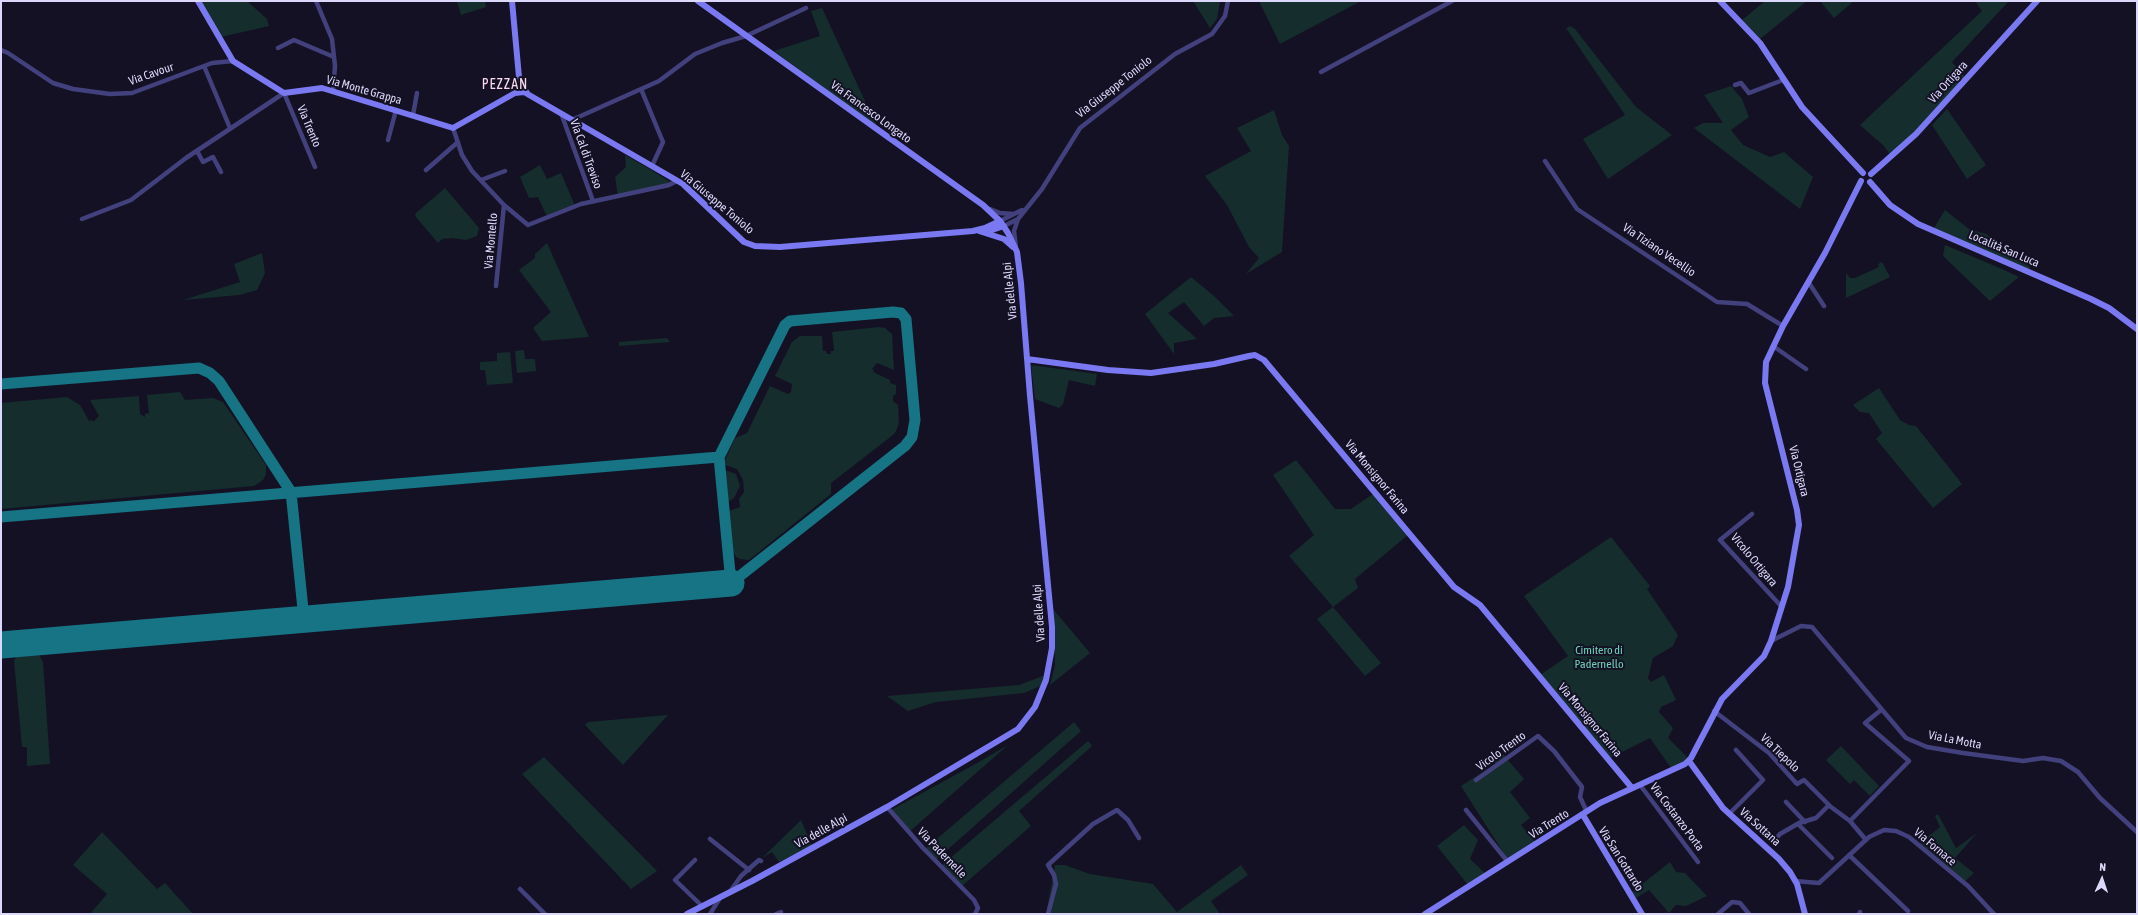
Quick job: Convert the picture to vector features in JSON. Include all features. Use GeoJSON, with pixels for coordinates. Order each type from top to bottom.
{"type":"FeatureCollection","features":[{"type":"Feature","properties":{"kind":"street"},"geometry":{"type":"LineString","coordinates":[[198,1],[233,62],[284,92]]}},
{"type":"Feature","properties":{"kind":"street"},"geometry":{"type":"LineString","coordinates":[[316,1],[332,39],[335,66],[332,91]]}},
{"type":"Feature","properties":{"kind":"street"},"geometry":{"type":"LineString","coordinates":[[453,128],[511,95],[519,87],[512,1]]}},
{"type":"Feature","properties":{"kind":"street","name":"Via Francesco Longato"},"geometry":{"type":"LineString","coordinates":[[698,1],[983,205],[1002,224],[1017,252]]}},
{"type":"Feature","properties":{"kind":"street","name":"Via Giuseppe Toniolo"},"geometry":{"type":"LineString","coordinates":[[1017,252],[1014,231],[1018,218],[1042,189],[1080,128],[1175,54],[1212,34],[1225,16],[1228,1]]}},
{"type":"Feature","properties":{"kind":"street"},"geometry":{"type":"LineString","coordinates":[[1321,72],[1452,1]]}},
{"type":"Feature","properties":{"kind":"street"},"geometry":{"type":"LineString","coordinates":[[1720,1],[1756,38],[1802,107],[1863,173],[1871,174],[1870,182],[1861,180],[1860,176],[1863,173]]}},
{"type":"Feature","properties":{"kind":"street","name":"Via Ortigara"},"geometry":{"type":"LineString","coordinates":[[1871,174],[1916,134],[2037,1]]}},
{"type":"Feature","properties":{"kind":"street"},"geometry":{"type":"LineString","coordinates":[[574,119],[659,81],[695,54],[722,43],[746,36],[806,8]]}},
{"type":"Feature","properties":{"kind":"street"},"geometry":{"type":"LineString","coordinates":[[278,48],[294,40],[334,57]]}},
{"type":"Feature","properties":{"kind":"street","name":"Via Cavour"},"geometry":{"type":"LineString","coordinates":[[1,50],[8,52],[53,83],[103,94],[132,93],[204,66],[218,62],[233,62]]}},
{"type":"Feature","properties":{"kind":"street"},"geometry":{"type":"LineString","coordinates":[[204,66],[230,128]]}},
{"type":"Feature","properties":{"kind":"street"},"geometry":{"type":"LineString","coordinates":[[1735,85],[1741,83],[1749,93],[1783,80]]}},
{"type":"Feature","properties":{"kind":"street","name":"Via Giuseppe Toniolo"},"geometry":{"type":"LineString","coordinates":[[519,87],[528,94],[574,119],[677,181],[744,242],[755,246],[780,247],[973,231],[982,232],[1004,239],[1017,252]]}},
{"type":"Feature","properties":{"kind":"street","name":"Via Monte Grappa"},"geometry":{"type":"LineString","coordinates":[[82,219],[131,200],[197,151],[284,92],[309,89],[332,91],[453,128]]}},
{"type":"Feature","properties":{"kind":"street"},"geometry":{"type":"LineString","coordinates":[[641,89],[663,142],[652,166]]}},
{"type":"Feature","properties":{"kind":"street","name":"Via Trento"},"geometry":{"type":"LineString","coordinates":[[284,92],[315,167]]}},
{"type":"Feature","properties":{"kind":"street"},"geometry":{"type":"LineString","coordinates":[[413,116],[417,93]]}},
{"type":"Feature","properties":{"kind":"street"},"geometry":{"type":"LineString","coordinates":[[388,140],[396,110]]}},
{"type":"Feature","properties":{"kind":"street","name":"Via Cal di Treviso"},"geometry":{"type":"LineString","coordinates":[[561,113],[593,201]]}},
{"type":"Feature","properties":{"kind":"street","name":"Via Montello"},"geometry":{"type":"LineString","coordinates":[[453,128],[462,155],[472,170],[504,205],[496,286]]}},
{"type":"Feature","properties":{"kind":"street"},"geometry":{"type":"LineString","coordinates":[[426,170],[458,142]]}},
{"type":"Feature","properties":{"kind":"street"},"geometry":{"type":"LineString","coordinates":[[197,151],[203,162],[213,157],[220,172]]}},
{"type":"Feature","properties":{"kind":"street","name":"Via Tiziano Vecellio"},"geometry":{"type":"LineString","coordinates":[[1545,161],[1577,209],[1717,302],[1747,304],[1783,326]]}},
{"type":"Feature","properties":{"kind":"street"},"geometry":{"type":"LineString","coordinates":[[481,180],[505,171]]}},
{"type":"Feature","properties":{"kind":"street","name":"Via Ortigara"},"geometry":{"type":"LineString","coordinates":[[1689,761],[1714,711],[1726,694],[1764,656],[1771,641],[1791,576],[1799,525],[1797,510],[1765,383],[1766,362],[1783,326],[1809,283],[1861,180]]}},
{"type":"Feature","properties":{"kind":"street","name":"Via Cal di Treviso"},"geometry":{"type":"LineString","coordinates":[[504,205],[512,210],[528,225],[593,201],[669,185],[677,181]]}},
{"type":"Feature","properties":{"kind":"street","name":"Località San Luca"},"geometry":{"type":"LineString","coordinates":[[1870,182],[1890,205],[1918,224],[2109,308],[2137,329]]}},
{"type":"Feature","properties":{"kind":"street"},"geometry":{"type":"LineString","coordinates":[[983,205],[996,212],[1013,214]]}},
{"type":"Feature","properties":{"kind":"street","name":"Via Giuseppe Toniolo"},"geometry":{"type":"LineString","coordinates":[[1002,224],[1013,214],[1026,208]]}},
{"type":"Feature","properties":{"kind":"street"},"geometry":{"type":"LineString","coordinates":[[991,225],[993,219],[992,213]]}},
{"type":"Feature","properties":{"kind":"street","name":"Via Giuseppe Toniolo"},"geometry":{"type":"LineString","coordinates":[[973,231],[991,225],[1002,224],[1018,218]]}},
{"type":"Feature","properties":{"kind":"street"},"geometry":{"type":"LineString","coordinates":[[982,232],[989,232],[1002,224]]}},
{"type":"Feature","properties":{"kind":"street","name":"Via delle Alpi"},"geometry":{"type":"LineString","coordinates":[[687,914],[720,898],[887,807],[1018,729],[1036,707],[1046,680],[1052,648],[1052,627],[1017,252]]}},
{"type":"Feature","properties":{"kind":"street"},"geometry":{"type":"LineString","coordinates":[[1809,283],[1824,306]]}},
{"type":"Feature","properties":{"kind":"street"},"geometry":{"type":"LineString","coordinates":[[1773,346],[1806,369]]}},
{"type":"Feature","properties":{"kind":"street","name":"Via Monsignor Farina"},"geometry":{"type":"LineString","coordinates":[[1027,359],[1146,373],[1214,364],[1255,355],[1264,360],[1454,587],[1480,605],[1632,788]]}},
{"type":"Feature","properties":{"kind":"street","name":"Vicolo Ortigara"},"geometry":{"type":"LineString","coordinates":[[1752,514],[1720,540],[1781,606]]}},
{"type":"Feature","properties":{"kind":"street","name":"Via La Motta"},"geometry":{"type":"LineString","coordinates":[[1771,641],[1800,626],[1812,627],[1906,738],[1927,747],[2023,761],[2043,758],[2061,761],[2078,772],[2100,798],[2137,832]]}},
{"type":"Feature","properties":{"kind":"street"},"geometry":{"type":"LineString","coordinates":[[1850,821],[1908,761],[1865,723],[1881,710]]}},
{"type":"Feature","properties":{"kind":"street","name":"Via Tiepolo"},"geometry":{"type":"LineString","coordinates":[[1714,711],[1769,752],[1797,784],[1804,780],[1829,805],[1850,821],[1866,840]]}},
{"type":"Feature","properties":{"kind":"street","name":"Vicolo Trento"},"geometry":{"type":"LineString","coordinates":[[1476,780],[1538,736],[1554,751],[1582,787],[1580,797],[1585,814]]}},
{"type":"Feature","properties":{"kind":"street"},"geometry":{"type":"LineString","coordinates":[[1729,814],[1763,780],[1736,750]]}},
{"type":"Feature","properties":{"kind":"street","name":"Via Trento"},"geometry":{"type":"LineString","coordinates":[[1425,914],[1606,800],[1689,761]]}},
{"type":"Feature","properties":{"kind":"street","name":"Via Sottana"},"geometry":{"type":"LineString","coordinates":[[1689,761],[1717,801],[1729,814],[1779,859],[1795,881],[1805,914]]}},
{"type":"Feature","properties":{"kind":"street","name":"Via Costanzo Porta"},"geometry":{"type":"LineString","coordinates":[[1640,785],[1698,862]]}},
{"type":"Feature","properties":{"kind":"street"},"geometry":{"type":"LineString","coordinates":[[1786,802],[1804,822]]}},
{"type":"Feature","properties":{"kind":"street"},"geometry":{"type":"LineString","coordinates":[[1775,840],[1780,834],[1798,824],[1816,818],[1829,805]]}},
{"type":"Feature","properties":{"kind":"street","name":"Via Padernelle"},"geometry":{"type":"LineString","coordinates":[[887,807],[923,848],[974,900],[978,908],[975,914]]}},
{"type":"Feature","properties":{"kind":"street"},"geometry":{"type":"LineString","coordinates":[[1048,914],[1056,884],[1054,875],[1048,865],[1094,824],[1117,810],[1128,820],[1139,838]]}},
{"type":"Feature","properties":{"kind":"street"},"geometry":{"type":"LineString","coordinates":[[1466,810],[1508,862]]}},
{"type":"Feature","properties":{"kind":"street","name":"Via San Gottardo"},"geometry":{"type":"LineString","coordinates":[[1585,814],[1642,914]]}},
{"type":"Feature","properties":{"kind":"street"},"geometry":{"type":"LineString","coordinates":[[1798,824],[1832,858]]}},
{"type":"Feature","properties":{"kind":"street","name":"Via Fornace"},"geometry":{"type":"LineString","coordinates":[[1795,881],[1819,883],[1866,840],[1884,830],[1901,832],[1968,886],[1994,914]]}},
{"type":"Feature","properties":{"kind":"street"},"geometry":{"type":"LineString","coordinates":[[710,839],[749,870]]}},
{"type":"Feature","properties":{"kind":"street"},"geometry":{"type":"LineString","coordinates":[[1849,855],[1908,911]]}},
{"type":"Feature","properties":{"kind":"street"},"geometry":{"type":"LineString","coordinates":[[695,860],[675,880],[702,906]]}},
{"type":"Feature","properties":{"kind":"street"},"geometry":{"type":"LineString","coordinates":[[729,892],[735,882],[760,860],[761,861]]}},
{"type":"Feature","properties":{"kind":"street"},"geometry":{"type":"LineString","coordinates":[[520,889],[545,914]]}},
{"type":"Feature","properties":{"kind":"street"},"geometry":{"type":"LineString","coordinates":[[710,914],[720,898]]}},
{"type":"Feature","properties":{"kind":"street"},"geometry":{"type":"LineString","coordinates":[[1718,914],[1732,902],[1740,903],[1749,914]]}},
{"type":"Feature","properties":{"kind":"green space"},"geometry":{"type":"Polygon","coordinates":[[[200,1],[247,1],[267,19],[269,26],[221,37],[200,1]]]}},
{"type":"Feature","properties":{"kind":"green space"},"geometry":{"type":"Polygon","coordinates":[[[457,1],[485,1],[486,7],[461,15],[457,1]]]}},
{"type":"Feature","properties":{"kind":"green space"},"geometry":{"type":"Polygon","coordinates":[[[1193,1],[1220,1],[1217,19],[1210,28],[1193,1]]]}},
{"type":"Feature","properties":{"kind":"green space"},"geometry":{"type":"Polygon","coordinates":[[[1259,1],[1361,1],[1280,44],[1259,1]]]}},
{"type":"Feature","properties":{"kind":"green space"},"geometry":{"type":"Polygon","coordinates":[[[1765,1],[1807,1],[1760,39],[1742,20],[1765,1]]]}},
{"type":"Feature","properties":{"kind":"green space"},"geometry":{"type":"Polygon","coordinates":[[[1820,1],[1854,1],[1834,18],[1820,1]]]}},
{"type":"Feature","properties":{"kind":"green space"},"geometry":{"type":"Polygon","coordinates":[[[1975,1],[2009,1],[1952,62],[1966,78],[1891,156],[1884,146],[1860,125],[1982,11],[1975,1]]]}},
{"type":"Feature","properties":{"kind":"green space"},"geometry":{"type":"Polygon","coordinates":[[[822,8],[877,127],[774,51],[820,36],[811,11],[822,8]]]}},
{"type":"Feature","properties":{"kind":"green space"},"geometry":{"type":"Polygon","coordinates":[[[1570,26],[1575,29],[1636,107],[1672,135],[1608,179],[1583,139],[1625,115],[1566,28],[1570,26]]]}},
{"type":"Feature","properties":{"kind":"green space"},"geometry":{"type":"Polygon","coordinates":[[[1731,86],[1742,99],[1749,117],[1731,130],[1743,145],[1770,157],[1784,152],[1813,177],[1800,209],[1694,128],[1703,123],[1723,123],[1704,95],[1731,86]]]}},
{"type":"Feature","properties":{"kind":"green space"},"geometry":{"type":"Polygon","coordinates":[[[1947,109],[1986,165],[1967,179],[1932,125],[1947,109]]]}},
{"type":"Feature","properties":{"kind":"green space"},"geometry":{"type":"Polygon","coordinates":[[[1274,110],[1282,135],[1289,146],[1282,252],[1246,274],[1259,258],[1249,247],[1227,205],[1205,176],[1251,151],[1237,128],[1274,110]]]}},
{"type":"Feature","properties":{"kind":"green space"},"geometry":{"type":"Polygon","coordinates":[[[625,155],[672,183],[618,196],[615,177],[626,167],[625,155]]]}},
{"type":"Feature","properties":{"kind":"green space"},"geometry":{"type":"Polygon","coordinates":[[[540,165],[547,179],[561,173],[576,208],[547,217],[538,197],[529,198],[520,177],[540,165]]]}},
{"type":"Feature","properties":{"kind":"green space"},"geometry":{"type":"Polygon","coordinates":[[[445,188],[479,228],[477,236],[466,240],[452,238],[442,239],[438,243],[415,216],[416,213],[445,188]]]}},
{"type":"Feature","properties":{"kind":"green space"},"geometry":{"type":"Polygon","coordinates":[[[1945,210],[1969,229],[1986,234],[2030,267],[2029,274],[1932,231],[1945,210]]]}},
{"type":"Feature","properties":{"kind":"green space"},"geometry":{"type":"Polygon","coordinates":[[[547,243],[589,337],[542,341],[533,328],[551,312],[519,270],[535,258],[535,254],[547,243]]]}},
{"type":"Feature","properties":{"kind":"green space"},"geometry":{"type":"Polygon","coordinates":[[[1945,245],[2019,277],[1990,301],[1943,256],[1945,245]]]}},
{"type":"Feature","properties":{"kind":"green space"},"geometry":{"type":"Polygon","coordinates":[[[262,253],[265,273],[257,290],[240,295],[183,300],[240,282],[234,264],[262,253]]]}},
{"type":"Feature","properties":{"kind":"green space"},"geometry":{"type":"Polygon","coordinates":[[[1882,262],[1890,277],[1846,298],[1846,273],[1850,278],[1855,278],[1879,267],[1878,264],[1882,262]]]}},
{"type":"Feature","properties":{"kind":"green space"},"geometry":{"type":"Polygon","coordinates":[[[1191,277],[1214,296],[1234,316],[1214,318],[1204,326],[1184,302],[1168,313],[1197,339],[1174,343],[1174,354],[1145,314],[1191,277]]]}},
{"type":"Feature","properties":{"kind":"green space"},"geometry":{"type":"Polygon","coordinates":[[[879,327],[885,328],[892,334],[894,370],[877,363],[872,369],[874,370],[873,372],[890,380],[890,383],[896,385],[896,394],[893,396],[893,401],[898,405],[899,423],[896,431],[893,435],[831,483],[831,494],[749,560],[736,557],[732,550],[729,511],[740,507],[739,499],[744,492],[743,480],[737,469],[725,465],[725,460],[735,438],[747,433],[770,386],[788,394],[791,392],[792,384],[775,376],[792,342],[800,336],[822,336],[823,351],[826,351],[827,354],[831,354],[831,351],[834,351],[832,332],[879,327]]]}},
{"type":"Feature","properties":{"kind":"green space"},"geometry":{"type":"Polygon","coordinates":[[[667,338],[670,342],[619,346],[619,342],[667,338]]]}},
{"type":"Feature","properties":{"kind":"green space"},"geometry":{"type":"Polygon","coordinates":[[[524,350],[525,359],[535,359],[536,371],[517,373],[515,351],[524,350]]]}},
{"type":"Feature","properties":{"kind":"green space"},"geometry":{"type":"Polygon","coordinates":[[[510,352],[513,383],[487,385],[485,370],[480,370],[480,362],[497,361],[497,353],[510,352]]]}},
{"type":"Feature","properties":{"kind":"green space"},"geometry":{"type":"Polygon","coordinates":[[[1031,365],[1097,374],[1095,386],[1069,380],[1063,404],[1059,408],[1035,399],[1031,365]]]}},
{"type":"Feature","properties":{"kind":"green space"},"geometry":{"type":"Polygon","coordinates":[[[1879,388],[1900,420],[1909,425],[1916,426],[1962,484],[1933,508],[1876,439],[1882,433],[1869,413],[1860,412],[1853,405],[1879,388]]]}},
{"type":"Feature","properties":{"kind":"green space"},"geometry":{"type":"Polygon","coordinates":[[[180,392],[185,400],[213,398],[223,402],[266,465],[266,474],[263,480],[254,486],[1,509],[1,403],[67,397],[80,405],[89,421],[92,420],[93,422],[99,416],[90,400],[139,396],[140,414],[145,417],[145,414],[149,413],[147,395],[180,392]]]}},
{"type":"Feature","properties":{"kind":"green space"},"geometry":{"type":"Polygon","coordinates":[[[1296,460],[1335,509],[1351,509],[1373,494],[1408,535],[1355,579],[1358,588],[1333,607],[1289,556],[1314,535],[1273,475],[1296,460]]]}},
{"type":"Feature","properties":{"kind":"green space"},"geometry":{"type":"Polygon","coordinates":[[[725,470],[736,474],[740,486],[734,498],[728,502],[725,470]]]}},
{"type":"Feature","properties":{"kind":"green space","name":"Cimitero di Padernello"},"geometry":{"type":"Polygon","coordinates":[[[1611,537],[1650,586],[1647,589],[1678,635],[1673,646],[1653,658],[1648,678],[1651,682],[1664,675],[1676,700],[1661,707],[1659,712],[1673,728],[1668,738],[1687,757],[1684,761],[1671,768],[1650,738],[1610,758],[1540,675],[1568,656],[1524,596],[1611,537]]]}},
{"type":"Feature","properties":{"kind":"green space"},"geometry":{"type":"Polygon","coordinates":[[[1333,607],[1381,663],[1365,676],[1317,619],[1333,607]]]}},
{"type":"Feature","properties":{"kind":"green space"},"geometry":{"type":"Polygon","coordinates":[[[1053,609],[1090,653],[1050,685],[1055,665],[1053,609]]]}},
{"type":"Feature","properties":{"kind":"green space"},"geometry":{"type":"Polygon","coordinates":[[[39,655],[43,662],[50,764],[27,766],[27,747],[22,747],[14,661],[16,657],[39,655]]]}},
{"type":"Feature","properties":{"kind":"green space"},"geometry":{"type":"Polygon","coordinates":[[[1045,676],[1043,685],[1024,693],[936,702],[908,711],[887,696],[1019,685],[1045,676]]]}},
{"type":"Feature","properties":{"kind":"green space"},"geometry":{"type":"Polygon","coordinates":[[[668,715],[623,765],[585,725],[588,722],[668,715]]]}},
{"type":"Feature","properties":{"kind":"green space"},"geometry":{"type":"Polygon","coordinates":[[[1074,722],[1081,731],[936,860],[925,849],[1074,722]]]}},
{"type":"Feature","properties":{"kind":"green space"},"geometry":{"type":"Polygon","coordinates":[[[1088,741],[1092,746],[1019,811],[1031,826],[962,886],[942,865],[1088,741]]]}},
{"type":"Feature","properties":{"kind":"green space"},"geometry":{"type":"Polygon","coordinates":[[[1008,745],[909,832],[891,810],[979,762],[1008,745]]]}},
{"type":"Feature","properties":{"kind":"green space"},"geometry":{"type":"Polygon","coordinates":[[[1841,746],[1879,786],[1870,796],[1854,780],[1850,784],[1826,760],[1841,746]]]}},
{"type":"Feature","properties":{"kind":"green space"},"geometry":{"type":"Polygon","coordinates":[[[1503,754],[1524,779],[1510,792],[1530,818],[1521,825],[1535,842],[1508,860],[1461,786],[1495,764],[1494,761],[1503,754]]]}},
{"type":"Feature","properties":{"kind":"green space"},"geometry":{"type":"Polygon","coordinates":[[[544,757],[657,871],[631,889],[522,774],[544,757]]]}},
{"type":"Feature","properties":{"kind":"green space"},"geometry":{"type":"Polygon","coordinates":[[[1938,814],[1956,848],[1977,833],[1955,858],[1974,873],[1965,881],[1920,843],[1940,827],[1935,816],[1938,814]]]}},
{"type":"Feature","properties":{"kind":"green space"},"geometry":{"type":"Polygon","coordinates":[[[801,820],[812,846],[779,862],[772,852],[762,858],[801,820]]]}},
{"type":"Feature","properties":{"kind":"green space"},"geometry":{"type":"Polygon","coordinates":[[[1464,825],[1478,840],[1470,859],[1486,874],[1468,885],[1437,846],[1464,825]]]}},
{"type":"Feature","properties":{"kind":"green space"},"geometry":{"type":"Polygon","coordinates":[[[102,832],[157,889],[165,883],[193,914],[90,914],[107,894],[73,865],[102,832]]]}},
{"type":"Feature","properties":{"kind":"green space"},"geometry":{"type":"Polygon","coordinates":[[[1670,862],[1676,872],[1685,873],[1707,896],[1686,906],[1676,905],[1669,913],[1649,890],[1636,898],[1632,892],[1670,862]]]}},
{"type":"Feature","properties":{"kind":"green space"},"geometry":{"type":"Polygon","coordinates":[[[1055,865],[1065,865],[1090,874],[1153,884],[1177,912],[1241,865],[1248,875],[1211,901],[1220,914],[1046,914],[1055,865]]]}},
{"type":"Feature","properties":{"kind":"taxiway"},"geometry":{"type":"LineString","coordinates":[[719,457],[785,325],[790,321],[893,312],[901,313],[906,319],[915,420],[912,437],[905,446],[731,583]]}},
{"type":"Feature","properties":{"kind":"taxiway"},"geometry":{"type":"LineString","coordinates":[[1,384],[199,368],[210,373],[219,381],[291,492],[304,619]]}},
{"type":"Feature","properties":{"kind":"taxiway"},"geometry":{"type":"LineString","coordinates":[[1,517],[719,457],[731,583]]}},
{"type":"Feature","properties":{"kind":"runway"},"geometry":{"type":"LineString","coordinates":[[1,645],[731,583]]}},
{"type":"Feature","properties":{"kind":"district","name":"PEZZAN"},"geometry":{"type":"Point","coordinates":[505,85]}}]}
